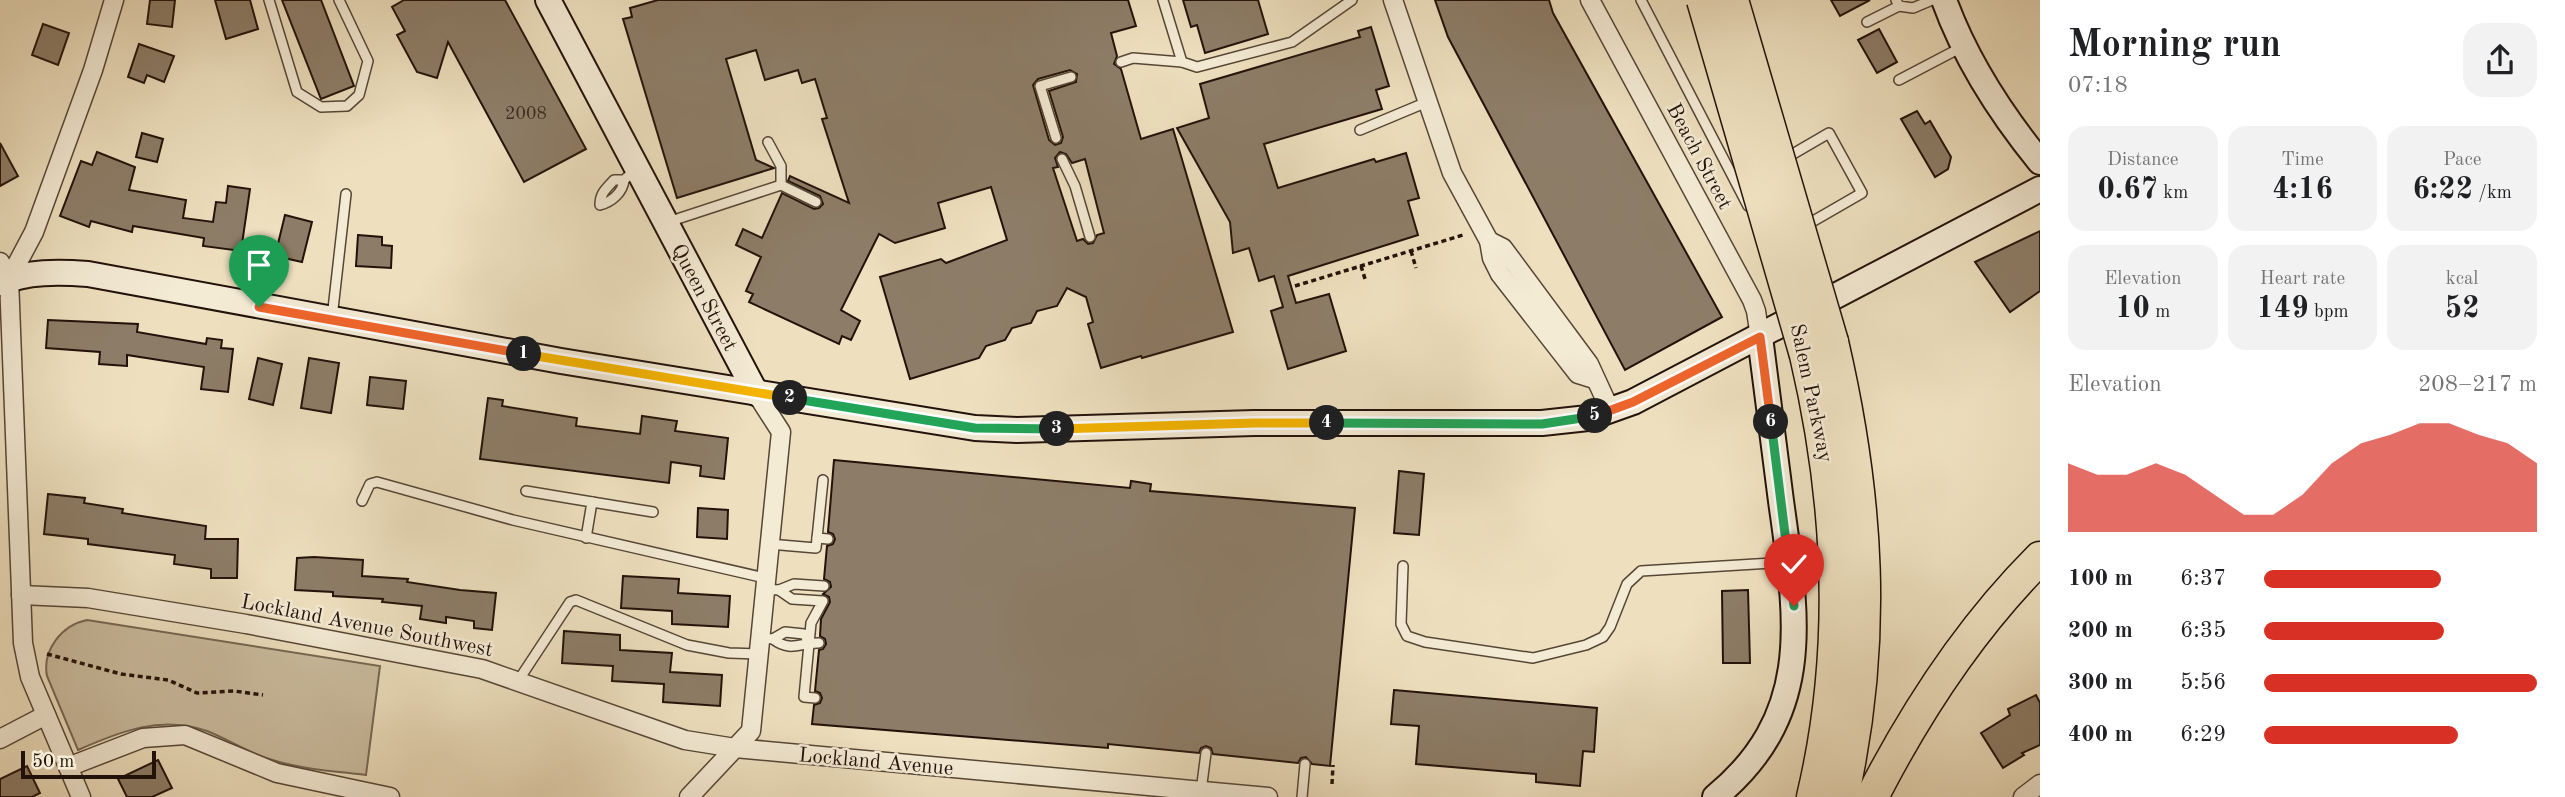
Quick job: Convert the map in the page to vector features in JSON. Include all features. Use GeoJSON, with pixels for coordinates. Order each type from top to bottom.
{"type":"FeatureCollection","features":[{"type":"Feature","properties":{"kind":"highway","name":"Salem Parkway"},"geometry":{"type":"LineString","coordinates":[[1703,0],[1853,443],[1864,545],[1863,632],[1852,744],[1842,797]]}},
{"type":"Feature","properties":{"kind":"highway","name":"Salem Parkway"},"geometry":{"type":"LineString","coordinates":[[1732,0],[1819,349],[1836,546],[1835,643],[1825,740],[1813,797]]}},
{"type":"Feature","properties":{"kind":"highway"},"geometry":{"type":"LineString","coordinates":[[1872,797],[1941,676],[2000,601],[2040,558]]}},
{"type":"Feature","properties":{"kind":"main road","name":"Queen Street"},"geometry":{"type":"LineString","coordinates":[[548,0],[631,174],[666,223],[756,393]]}},
{"type":"Feature","properties":{"kind":"main road"},"geometry":{"type":"LineString","coordinates":[[1944,0],[1964,46],[2007,117],[2040,162]]}},
{"type":"Feature","properties":{"kind":"main road"},"geometry":{"type":"LineString","coordinates":[[3,275],[61,272],[88,274],[561,361],[936,424],[1017,430],[1254,423],[1542,424],[1611,412],[1760,337],[2040,189]]}},
{"type":"Feature","properties":{"kind":"main road"},"geometry":{"type":"LineString","coordinates":[[1715,797],[1747,769],[1766,742],[1781,713],[1791,668],[1795,632],[1790,562],[1760,337]]}},
{"type":"Feature","properties":{"kind":"street"},"geometry":{"type":"LineString","coordinates":[[81,797],[30,677],[23,643],[3,275],[34,232],[93,70],[114,0]]}},
{"type":"Feature","properties":{"kind":"street"},"geometry":{"type":"LineString","coordinates":[[1393,0],[1461,192],[1489,241],[1492,258],[1500,274],[1578,374],[1594,379],[1611,412]]}},
{"type":"Feature","properties":{"kind":"street","name":"Beach Street"},"geometry":{"type":"LineString","coordinates":[[1590,0],[1752,300],[1760,337]]}},
{"type":"Feature","properties":{"kind":"street","name":"Queen Street"},"geometry":{"type":"LineString","coordinates":[[689,797],[751,732],[765,644],[769,544],[781,432],[756,393]]}},
{"type":"Feature","properties":{"kind":"street","name":"Lockland Avenue Southwest"},"geometry":{"type":"LineString","coordinates":[[21,595],[88,598],[246,624],[482,669],[685,740],[736,748]]}},
{"type":"Feature","properties":{"kind":"street"},"geometry":{"type":"LineString","coordinates":[[0,739],[46,715]]}},
{"type":"Feature","properties":{"kind":"street"},"geometry":{"type":"LineString","coordinates":[[68,766],[143,738],[185,735],[276,773],[390,797]]}},
{"type":"Feature","properties":{"kind":"street","name":"Lockland Avenue"},"geometry":{"type":"LineString","coordinates":[[736,748],[1268,797]]}},
{"type":"Feature","properties":{"kind":"street"},"geometry":{"type":"LineString","coordinates":[[2023,797],[2040,784]]}},
{"type":"Feature","properties":{"kind":"lane"},"geometry":{"type":"LineString","coordinates":[[269,0],[297,92],[321,107],[348,106],[359,95],[368,61],[339,0]]}},
{"type":"Feature","properties":{"kind":"lane"},"geometry":{"type":"LineString","coordinates":[[1163,0],[1182,62]]}},
{"type":"Feature","properties":{"kind":"lane"},"geometry":{"type":"LineString","coordinates":[[1121,62],[1133,58],[1182,62],[1196,67],[1292,42],[1352,0]]}},
{"type":"Feature","properties":{"kind":"lane"},"geometry":{"type":"LineString","coordinates":[[1641,0],[1750,210]]}},
{"type":"Feature","properties":{"kind":"lane"},"geometry":{"type":"LineString","coordinates":[[1867,22],[1898,3],[1913,8],[1932,0]]}},
{"type":"Feature","properties":{"kind":"lane"},"geometry":{"type":"LineString","coordinates":[[1899,80],[1964,46]]}},
{"type":"Feature","properties":{"kind":"lane"},"geometry":{"type":"LineString","coordinates":[[1056,138],[1040,86],[1071,77]]}},
{"type":"Feature","properties":{"kind":"lane"},"geometry":{"type":"LineString","coordinates":[[1360,130],[1427,102]]}},
{"type":"Feature","properties":{"kind":"lane"},"geometry":{"type":"LineString","coordinates":[[1772,166],[1829,133],[1861,193],[1792,233]]}},
{"type":"Feature","properties":{"kind":"lane"},"geometry":{"type":"LineString","coordinates":[[768,142],[781,166],[781,185]]}},
{"type":"Feature","properties":{"kind":"lane"},"geometry":{"type":"LineString","coordinates":[[1062,159],[1065,171],[1074,186],[1090,237]]}},
{"type":"Feature","properties":{"kind":"lane"},"geometry":{"type":"LineString","coordinates":[[1737,185],[1760,172]]}},
{"type":"Feature","properties":{"kind":"lane"},"geometry":{"type":"LineString","coordinates":[[666,223],[709,206],[781,185],[816,202]]}},
{"type":"Feature","properties":{"kind":"lane"},"geometry":{"type":"LineString","coordinates":[[332,320],[346,194]]}},
{"type":"Feature","properties":{"kind":"lane"},"geometry":{"type":"LineString","coordinates":[[1756,222],[1769,247],[1781,240]]}},
{"type":"Feature","properties":{"kind":"lane"},"geometry":{"type":"LineString","coordinates":[[816,543],[823,480]]}},
{"type":"Feature","properties":{"kind":"lane"},"geometry":{"type":"LineString","coordinates":[[362,501],[370,484],[377,482],[769,586],[792,599],[823,601],[811,623],[814,643],[804,697],[815,698]]}},
{"type":"Feature","properties":{"kind":"lane"},"geometry":{"type":"LineString","coordinates":[[526,491],[653,512]]}},
{"type":"Feature","properties":{"kind":"lane"},"geometry":{"type":"LineString","coordinates":[[586,538],[592,502]]}},
{"type":"Feature","properties":{"kind":"lane"},"geometry":{"type":"LineString","coordinates":[[769,544],[816,543],[828,539]]}},
{"type":"Feature","properties":{"kind":"lane"},"geometry":{"type":"LineString","coordinates":[[1403,566],[1401,624],[1407,636],[1425,642],[1533,658],[1587,645],[1603,637],[1610,627],[1627,584],[1641,571],[1790,562]]}},
{"type":"Feature","properties":{"kind":"lane"},"geometry":{"type":"LineString","coordinates":[[769,586],[824,586]]}},
{"type":"Feature","properties":{"kind":"lane"},"geometry":{"type":"LineString","coordinates":[[518,681],[570,602],[576,600],[687,645],[729,653],[765,644],[797,647],[814,643]]}},
{"type":"Feature","properties":{"kind":"lane"},"geometry":{"type":"LineString","coordinates":[[1202,791],[1206,753]]}},
{"type":"Feature","properties":{"kind":"lane"},"geometry":{"type":"LineString","coordinates":[[1302,797],[1305,764]]}},
{"type":"Feature","properties":{"kind":"path"},"geometry":{"type":"LineString","coordinates":[[1294,286],[1463,235]]}},
{"type":"Feature","properties":{"kind":"path"},"geometry":{"type":"LineString","coordinates":[[1411,251],[1416,268]]}},
{"type":"Feature","properties":{"kind":"path"},"geometry":{"type":"LineString","coordinates":[[1362,266],[1366,282]]}},
{"type":"Feature","properties":{"kind":"path"},"geometry":{"type":"LineString","coordinates":[[47,654],[121,674],[168,680],[197,693],[234,691],[263,695]]}},
{"type":"Feature","properties":{"kind":"path"},"geometry":{"type":"LineString","coordinates":[[1332,785],[1333,765]]}},
{"type":"Feature","properties":{"kind":"shaded area"},"geometry":{"type":"Polygon","coordinates":[[[87,620],[380,666],[366,775],[278,762],[190,726],[141,727],[78,750],[47,676],[46,666],[51,648],[62,633],[87,620]]]}},
{"type":"Feature","properties":{"kind":"building"},"geometry":{"type":"Polygon","coordinates":[[[150,0],[175,0],[172,27],[147,24],[150,0]]]}},
{"type":"Feature","properties":{"kind":"building"},"geometry":{"type":"Polygon","coordinates":[[[215,0],[250,0],[258,29],[226,39],[215,0]]]}},
{"type":"Feature","properties":{"kind":"building"},"geometry":{"type":"Polygon","coordinates":[[[282,0],[321,0],[354,86],[321,99],[282,0]]]}},
{"type":"Feature","properties":{"kind":"building"},"geometry":{"type":"Polygon","coordinates":[[[404,0],[505,0],[586,149],[524,182],[448,42],[437,78],[417,72],[397,35],[405,31],[392,7],[404,0]]]}},
{"type":"Feature","properties":{"kind":"building"},"geometry":{"type":"Polygon","coordinates":[[[658,0],[1128,0],[1136,26],[1111,33],[1117,56],[1114,64],[1121,69],[1141,139],[1173,129],[1233,332],[1101,368],[1088,324],[1093,322],[1086,297],[1067,288],[1057,306],[1037,311],[1031,323],[1012,328],[1005,340],[986,346],[979,358],[910,379],[880,277],[941,259],[946,263],[1007,240],[991,187],[938,203],[945,228],[895,243],[879,234],[841,310],[860,321],[851,340],[842,336],[839,344],[749,302],[753,294],[746,291],[761,257],[736,245],[743,229],[762,238],[782,193],[814,209],[823,204],[820,196],[788,181],[790,176],[849,203],[822,119],[827,118],[815,79],[802,83],[798,70],[765,80],[756,50],[726,59],[756,160],[774,168],[677,198],[623,19],[632,17],[630,8],[658,0]],[[1070,70],[1038,79],[1033,85],[1049,140],[1055,145],[1061,143],[1063,137],[1049,91],[1076,82],[1077,74],[1070,70]],[[1060,152],[1055,158],[1058,167],[1053,168],[1077,241],[1083,239],[1088,244],[1093,243],[1097,235],[1104,233],[1085,159],[1072,163],[1066,154],[1060,152]]]}},
{"type":"Feature","properties":{"kind":"building"},"geometry":{"type":"Polygon","coordinates":[[[1183,0],[1258,0],[1268,34],[1205,53],[1197,25],[1191,27],[1183,0]]]}},
{"type":"Feature","properties":{"kind":"building"},"geometry":{"type":"Polygon","coordinates":[[[1435,0],[1549,0],[1553,13],[1722,317],[1625,370],[1448,37],[1435,0]]]}},
{"type":"Feature","properties":{"kind":"building"},"geometry":{"type":"Polygon","coordinates":[[[1831,0],[1870,0],[1840,16],[1831,0]]]}},
{"type":"Feature","properties":{"kind":"building"},"geometry":{"type":"Polygon","coordinates":[[[43,24],[69,33],[58,65],[32,55],[43,24]]]}},
{"type":"Feature","properties":{"kind":"building"},"geometry":{"type":"Polygon","coordinates":[[[1371,27],[1389,86],[1376,90],[1382,109],[1264,144],[1278,188],[1374,159],[1376,162],[1406,153],[1419,198],[1408,201],[1418,235],[1288,276],[1296,303],[1329,294],[1346,351],[1288,369],[1271,311],[1283,307],[1274,276],[1259,281],[1249,248],[1233,253],[1230,222],[1177,128],[1209,118],[1200,84],[1360,37],[1358,31],[1371,27]]]}},
{"type":"Feature","properties":{"kind":"building"},"geometry":{"type":"Polygon","coordinates":[[[1879,29],[1897,62],[1877,73],[1858,40],[1879,29]]]}},
{"type":"Feature","properties":{"kind":"building"},"geometry":{"type":"Polygon","coordinates":[[[139,44],[174,56],[164,82],[147,75],[144,83],[128,77],[139,44]]]}},
{"type":"Feature","properties":{"kind":"building"},"geometry":{"type":"Polygon","coordinates":[[[1917,111],[1925,124],[1930,121],[1951,157],[1948,169],[1935,177],[1901,119],[1917,111]]]}},
{"type":"Feature","properties":{"kind":"building"},"geometry":{"type":"Polygon","coordinates":[[[142,133],[163,139],[157,162],[136,157],[142,133]]]}},
{"type":"Feature","properties":{"kind":"building"},"geometry":{"type":"Polygon","coordinates":[[[0,143],[18,176],[0,186],[0,143]]]}},
{"type":"Feature","properties":{"kind":"building"},"geometry":{"type":"Polygon","coordinates":[[[97,152],[135,167],[129,190],[186,200],[183,218],[213,222],[216,202],[226,203],[228,186],[250,189],[241,251],[203,246],[204,238],[133,226],[132,232],[91,221],[89,227],[60,216],[81,161],[92,165],[97,152]]]}},
{"type":"Feature","properties":{"kind":"building"},"geometry":{"type":"Polygon","coordinates":[[[285,215],[312,222],[302,262],[275,256],[285,215]]]}},
{"type":"Feature","properties":{"kind":"building"},"geometry":{"type":"Polygon","coordinates":[[[2040,231],[2040,291],[2010,312],[1975,262],[2040,231]]]}},
{"type":"Feature","properties":{"kind":"building"},"geometry":{"type":"Polygon","coordinates":[[[358,235],[382,237],[382,245],[392,246],[391,268],[356,266],[358,235]]]}},
{"type":"Feature","properties":{"kind":"building"},"geometry":{"type":"Polygon","coordinates":[[[48,320],[138,324],[137,332],[206,344],[207,338],[222,340],[221,348],[233,349],[228,392],[201,389],[204,367],[127,355],[127,366],[99,364],[100,352],[46,348],[48,320]]]}},
{"type":"Feature","properties":{"kind":"building"},"geometry":{"type":"Polygon","coordinates":[[[258,358],[282,364],[273,405],[249,399],[258,358]]]}},
{"type":"Feature","properties":{"kind":"building"},"geometry":{"type":"Polygon","coordinates":[[[309,358],[339,363],[331,413],[301,408],[309,358]]]}},
{"type":"Feature","properties":{"kind":"building"},"geometry":{"type":"Polygon","coordinates":[[[370,377],[406,381],[403,409],[367,405],[370,377]]]}},
{"type":"Feature","properties":{"kind":"building"},"geometry":{"type":"Polygon","coordinates":[[[488,398],[503,400],[502,406],[577,418],[576,426],[640,434],[642,416],[677,421],[675,431],[728,438],[724,479],[700,476],[701,466],[671,462],[669,483],[480,459],[488,398]]]}},
{"type":"Feature","properties":{"kind":"building"},"geometry":{"type":"Polygon","coordinates":[[[834,460],[1130,488],[1131,481],[1151,484],[1150,491],[1355,508],[1330,766],[1312,764],[1306,757],[1301,758],[1298,763],[1213,754],[1211,748],[1206,746],[1201,748],[1199,753],[1108,744],[1108,748],[812,724],[814,705],[820,703],[822,698],[820,693],[815,691],[819,650],[826,644],[825,639],[820,636],[821,619],[830,602],[829,597],[823,594],[831,587],[830,582],[824,579],[827,546],[833,544],[835,539],[833,534],[828,532],[834,460]]]}},
{"type":"Feature","properties":{"kind":"building"},"geometry":{"type":"Polygon","coordinates":[[[1399,471],[1424,474],[1419,535],[1394,533],[1399,471]]]}},
{"type":"Feature","properties":{"kind":"building"},"geometry":{"type":"Polygon","coordinates":[[[48,494],[85,498],[84,503],[123,509],[122,513],[206,526],[205,539],[238,539],[237,578],[211,578],[211,569],[174,564],[175,555],[88,544],[88,539],[44,534],[48,494]]]}},
{"type":"Feature","properties":{"kind":"building"},"geometry":{"type":"Polygon","coordinates":[[[698,508],[728,510],[727,539],[697,537],[698,508]]]}},
{"type":"Feature","properties":{"kind":"building"},"geometry":{"type":"Polygon","coordinates":[[[297,558],[363,560],[362,576],[408,579],[407,582],[496,593],[492,630],[474,628],[474,621],[446,617],[446,623],[420,619],[422,606],[382,602],[383,599],[333,596],[333,592],[295,590],[297,558]]]}},
{"type":"Feature","properties":{"kind":"building"},"geometry":{"type":"Polygon","coordinates":[[[623,576],[679,579],[678,593],[730,596],[728,627],[672,624],[672,611],[621,608],[623,576]]]}},
{"type":"Feature","properties":{"kind":"building"},"geometry":{"type":"Polygon","coordinates":[[[1748,590],[1750,663],[1723,663],[1722,591],[1748,590]]]}},
{"type":"Feature","properties":{"kind":"building"},"geometry":{"type":"Polygon","coordinates":[[[564,631],[620,635],[620,650],[672,653],[670,672],[722,675],[720,706],[663,702],[664,684],[612,681],[613,666],[562,663],[564,631]]]}},
{"type":"Feature","properties":{"kind":"building"},"geometry":{"type":"Polygon","coordinates":[[[1394,690],[1597,708],[1594,752],[1583,751],[1580,786],[1536,782],[1536,774],[1416,764],[1419,726],[1391,724],[1394,690]]]}},
{"type":"Feature","properties":{"kind":"building"},"geometry":{"type":"Polygon","coordinates":[[[2036,695],[2040,703],[2040,745],[2022,753],[2024,755],[2003,768],[1981,733],[2010,715],[2008,709],[2036,695]]]}},
{"type":"Feature","properties":{"kind":"building"},"geometry":{"type":"Polygon","coordinates":[[[158,760],[172,788],[152,797],[127,797],[118,779],[158,760]]]}},
{"type":"Feature","properties":{"kind":"building"},"geometry":{"type":"Polygon","coordinates":[[[27,766],[40,793],[32,797],[0,797],[0,779],[27,766]]]}},
{"type":"Feature","properties":{"kind":"route"},"geometry":{"type":"LineString","coordinates":[[259,307],[936,424],[1017,430],[1254,423],[1565,422],[1611,412],[1760,337],[1794,606]]}}]}
